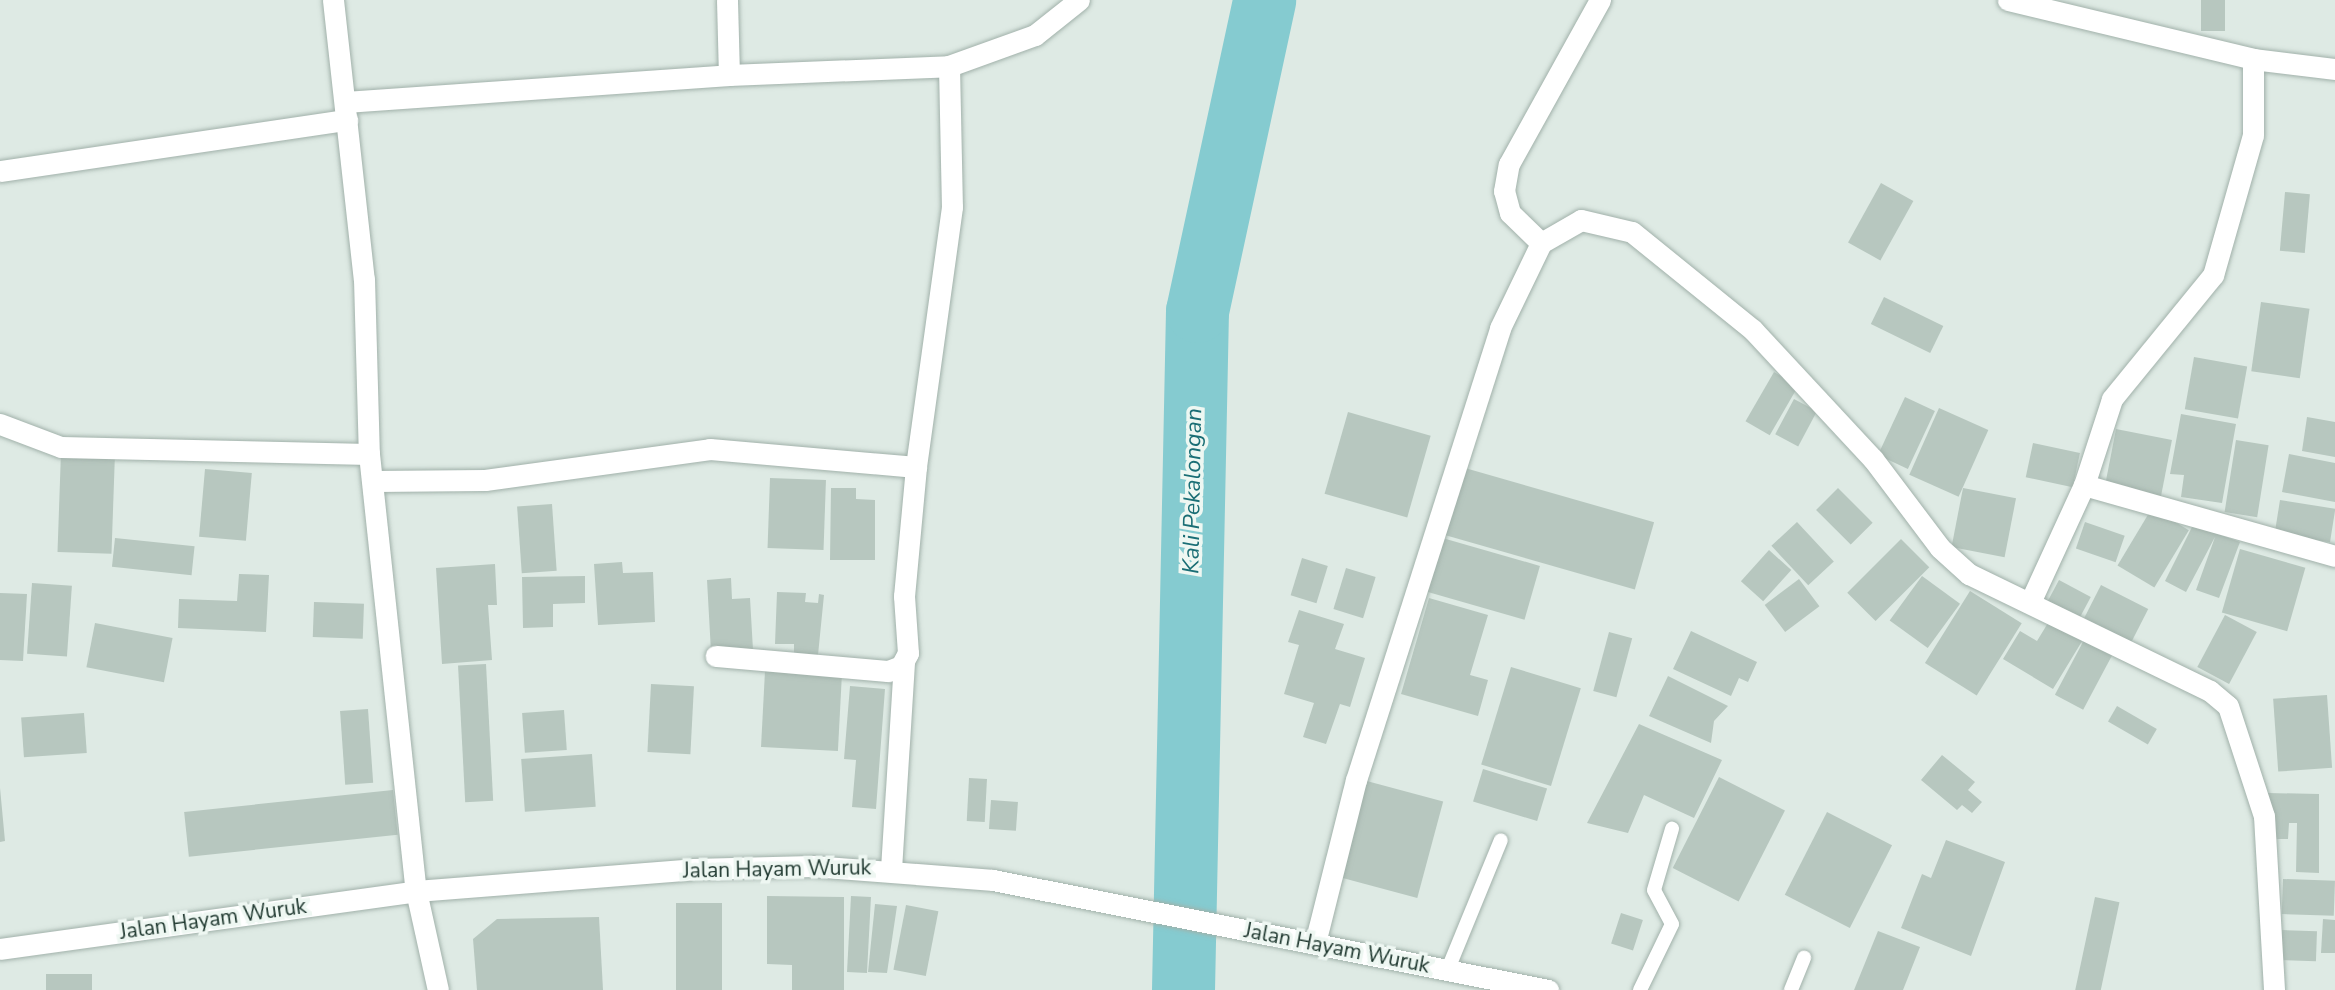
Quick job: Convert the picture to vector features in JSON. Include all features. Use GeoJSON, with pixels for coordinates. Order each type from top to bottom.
{"type":"FeatureCollection","features":[{"type":"Feature","properties":{"kind":"street"},"geometry":{"type":"LineString","coordinates":[[333,0],[364,278],[369,454],[375,481],[416,891],[438,990]]}},
{"type":"Feature","properties":{"kind":"street"},"geometry":{"type":"LineString","coordinates":[[727,0],[729,75]]}},
{"type":"Feature","properties":{"kind":"street"},"geometry":{"type":"LineString","coordinates":[[0,171],[346,111],[729,75],[949,66],[1035,35],[1079,0]]}},
{"type":"Feature","properties":{"kind":"street"},"geometry":{"type":"LineString","coordinates":[[1541,243],[1510,213],[1504,191],[1509,164],[1600,0]]}},
{"type":"Feature","properties":{"kind":"street"},"geometry":{"type":"LineString","coordinates":[[2008,0],[2253,59],[2335,69]]}},
{"type":"Feature","properties":{"kind":"street"},"geometry":{"type":"LineString","coordinates":[[2031,600],[2084,485],[2112,398],[2213,275],[2253,135],[2253,59]]}},
{"type":"Feature","properties":{"kind":"street"},"geometry":{"type":"LineString","coordinates":[[891,869],[916,467],[952,207],[949,66]]}},
{"type":"Feature","properties":{"kind":"street"},"geometry":{"type":"LineString","coordinates":[[1307,942],[1496,340],[1541,243],[1581,220],[1632,232],[1753,330],[1873,459],[1940,548],[1969,573],[2031,600],[2210,691],[2228,706],[2264,816],[2274,990]]}},
{"type":"Feature","properties":{"kind":"street"},"geometry":{"type":"LineString","coordinates":[[0,424],[61,447],[369,454]]}},
{"type":"Feature","properties":{"kind":"street"},"geometry":{"type":"LineString","coordinates":[[375,481],[485,480],[710,449],[916,467]]}},
{"type":"Feature","properties":{"kind":"street"},"geometry":{"type":"LineString","coordinates":[[2084,485],[2335,556]]}},
{"type":"Feature","properties":{"kind":"street"},"geometry":{"type":"LineString","coordinates":[[716,656],[888,671],[904,661]]}},
{"type":"Feature","properties":{"kind":"street","name":"Jalan Hayam Wuruk"},"geometry":{"type":"LineString","coordinates":[[0,949],[416,891],[693,869],[891,869],[993,880],[1548,990]]}},
{"type":"Feature","properties":{"kind":"lane"},"geometry":{"type":"LineString","coordinates":[[1640,990],[1672,924],[1654,890],[1672,829]]}},
{"type":"Feature","properties":{"kind":"lane"},"geometry":{"type":"LineString","coordinates":[[1448,969],[1502,841]]}},
{"type":"Feature","properties":{"kind":"lane"},"geometry":{"type":"LineString","coordinates":[[1791,990],[1804,957]]}},
{"type":"Feature","properties":{"kind":"building"},"geometry":{"type":"Polygon","coordinates":[[[2201,0],[2225,0],[2225,31],[2201,31],[2201,0]]]}},
{"type":"Feature","properties":{"kind":"building"},"geometry":{"type":"Polygon","coordinates":[[[1881,183],[1913,201],[1880,260],[1848,242],[1881,183]]]}},
{"type":"Feature","properties":{"kind":"building"},"geometry":{"type":"Polygon","coordinates":[[[2285,192],[2310,194],[2305,253],[2280,251],[2285,192]]]}},
{"type":"Feature","properties":{"kind":"building"},"geometry":{"type":"Polygon","coordinates":[[[1884,297],[1943,326],[1930,353],[1871,324],[1884,297]]]}},
{"type":"Feature","properties":{"kind":"building"},"geometry":{"type":"Polygon","coordinates":[[[2261,302],[2310,309],[2300,378],[2251,371],[2261,302]]]}},
{"type":"Feature","properties":{"kind":"building"},"geometry":{"type":"Polygon","coordinates":[[[2194,357],[2247,366],[2238,419],[2185,409],[2194,357]]]}},
{"type":"Feature","properties":{"kind":"building"},"geometry":{"type":"Polygon","coordinates":[[[1774,372],[1798,386],[1770,435],[1746,421],[1774,372]]]}},
{"type":"Feature","properties":{"kind":"building"},"geometry":{"type":"Polygon","coordinates":[[[1905,397],[1935,411],[1908,469],[1878,455],[1905,397]]]}},
{"type":"Feature","properties":{"kind":"building"},"geometry":{"type":"Polygon","coordinates":[[[1794,399],[1817,411],[1798,447],[1775,434],[1794,399]]]}},
{"type":"Feature","properties":{"kind":"building"},"geometry":{"type":"Polygon","coordinates":[[[1939,408],[1988,430],[1959,497],[1909,475],[1939,408]]]}},
{"type":"Feature","properties":{"kind":"building"},"geometry":{"type":"Polygon","coordinates":[[[1348,412],[1431,436],[1407,517],[1325,494],[1348,412]]]}},
{"type":"Feature","properties":{"kind":"building"},"geometry":{"type":"Polygon","coordinates":[[[2181,414],[2236,424],[2222,503],[2181,497],[2184,475],[2170,474],[2181,414]]]}},
{"type":"Feature","properties":{"kind":"building"},"geometry":{"type":"Polygon","coordinates":[[[2307,417],[2335,422],[2335,457],[2302,451],[2307,417]]]}},
{"type":"Feature","properties":{"kind":"building"},"geometry":{"type":"Polygon","coordinates":[[[2116,429],[2172,440],[2160,500],[2104,489],[2116,429]]]}},
{"type":"Feature","properties":{"kind":"building"},"geometry":{"type":"Polygon","coordinates":[[[2236,440],[2269,445],[2257,517],[2225,512],[2236,440]]]}},
{"type":"Feature","properties":{"kind":"building"},"geometry":{"type":"Polygon","coordinates":[[[2033,443],[2080,453],[2073,487],[2026,477],[2033,443]]]}},
{"type":"Feature","properties":{"kind":"building"},"geometry":{"type":"Polygon","coordinates":[[[61,452],[115,454],[111,554],[58,552],[61,452]]]}},
{"type":"Feature","properties":{"kind":"building"},"geometry":{"type":"Polygon","coordinates":[[[2289,454],[2335,463],[2335,502],[2282,492],[2289,454]]]}},
{"type":"Feature","properties":{"kind":"building"},"geometry":{"type":"Polygon","coordinates":[[[1458,466],[1654,522],[1635,590],[1439,533],[1458,466]]]}},
{"type":"Feature","properties":{"kind":"building"},"geometry":{"type":"Polygon","coordinates":[[[205,469],[252,473],[246,541],[199,537],[205,469]]]}},
{"type":"Feature","properties":{"kind":"building"},"geometry":{"type":"Polygon","coordinates":[[[770,478],[826,480],[824,550],[768,548],[770,478]]]}},
{"type":"Feature","properties":{"kind":"building"},"geometry":{"type":"Polygon","coordinates":[[[831,488],[856,488],[856,499],[875,500],[875,560],[830,560],[831,488]]]}},
{"type":"Feature","properties":{"kind":"building"},"geometry":{"type":"Polygon","coordinates":[[[1838,488],[1873,523],[1851,545],[1816,510],[1838,488]]]}},
{"type":"Feature","properties":{"kind":"building"},"geometry":{"type":"Polygon","coordinates":[[[1963,488],[2016,498],[2005,557],[1952,547],[1963,488]]]}},
{"type":"Feature","properties":{"kind":"building"},"geometry":{"type":"Polygon","coordinates":[[[2280,500],[2335,509],[2330,542],[2275,534],[2280,500]]]}},
{"type":"Feature","properties":{"kind":"building"},"geometry":{"type":"Polygon","coordinates":[[[552,504],[557,571],[522,573],[517,506],[552,504]]]}},
{"type":"Feature","properties":{"kind":"building"},"geometry":{"type":"Polygon","coordinates":[[[2152,508],[2189,530],[2154,588],[2117,565],[2152,508]]]}},
{"type":"Feature","properties":{"kind":"building"},"geometry":{"type":"Polygon","coordinates":[[[1797,522],[1834,561],[1808,585],[1771,546],[1797,522]]]}},
{"type":"Feature","properties":{"kind":"building"},"geometry":{"type":"Polygon","coordinates":[[[2085,522],[2125,536],[2116,562],[2076,548],[2085,522]]]}},
{"type":"Feature","properties":{"kind":"building"},"geometry":{"type":"Polygon","coordinates":[[[2193,525],[2240,542],[2219,598],[2196,590],[2215,537],[2186,592],[2165,581],[2193,525]]]}},
{"type":"Feature","properties":{"kind":"building"},"geometry":{"type":"Polygon","coordinates":[[[1439,537],[1540,566],[1524,620],[1424,591],[1439,537]]]}},
{"type":"Feature","properties":{"kind":"building"},"geometry":{"type":"Polygon","coordinates":[[[115,538],[195,546],[192,575],[112,567],[115,538]]]}},
{"type":"Feature","properties":{"kind":"building"},"geometry":{"type":"Polygon","coordinates":[[[1901,539],[1929,567],[1876,621],[1847,593],[1901,539]]]}},
{"type":"Feature","properties":{"kind":"building"},"geometry":{"type":"Polygon","coordinates":[[[2240,549],[2305,568],[2287,631],[2222,612],[2240,549]]]}},
{"type":"Feature","properties":{"kind":"building"},"geometry":{"type":"Polygon","coordinates":[[[1769,550],[1791,570],[1763,601],[1741,581],[1769,550]]]}},
{"type":"Feature","properties":{"kind":"building"},"geometry":{"type":"Polygon","coordinates":[[[1302,558],[1328,566],[1316,603],[1291,595],[1302,558]]]}},
{"type":"Feature","properties":{"kind":"building"},"geometry":{"type":"Polygon","coordinates":[[[622,562],[623,573],[653,572],[655,622],[598,625],[594,564],[622,562]]]}},
{"type":"Feature","properties":{"kind":"building"},"geometry":{"type":"Polygon","coordinates":[[[495,564],[497,605],[488,605],[492,660],[442,664],[436,568],[495,564]]]}},
{"type":"Feature","properties":{"kind":"building"},"geometry":{"type":"Polygon","coordinates":[[[1346,568],[1376,577],[1363,618],[1333,609],[1346,568]]]}},
{"type":"Feature","properties":{"kind":"building"},"geometry":{"type":"Polygon","coordinates":[[[239,574],[269,575],[266,632],[178,628],[179,599],[237,601],[239,574]]]}},
{"type":"Feature","properties":{"kind":"building"},"geometry":{"type":"Polygon","coordinates":[[[585,576],[585,603],[553,604],[553,627],[523,628],[522,577],[585,576]]]}},
{"type":"Feature","properties":{"kind":"building"},"geometry":{"type":"Polygon","coordinates":[[[1922,576],[1960,604],[1928,648],[1890,620],[1922,576]]]}},
{"type":"Feature","properties":{"kind":"building"},"geometry":{"type":"Polygon","coordinates":[[[731,578],[732,599],[750,598],[753,650],[711,652],[707,580],[731,578]]]}},
{"type":"Feature","properties":{"kind":"building"},"geometry":{"type":"Polygon","coordinates":[[[1799,579],[1819,606],[1785,632],[1765,605],[1799,579]]]}},
{"type":"Feature","properties":{"kind":"building"},"geometry":{"type":"Polygon","coordinates":[[[2059,580],[2091,597],[2079,619],[2047,602],[2059,580]]]}},
{"type":"Feature","properties":{"kind":"building"},"geometry":{"type":"Polygon","coordinates":[[[32,583],[72,586],[67,657],[27,654],[32,583]]]}},
{"type":"Feature","properties":{"kind":"building"},"geometry":{"type":"Polygon","coordinates":[[[2101,585],[2148,609],[2131,642],[2084,618],[2101,585]]]}},
{"type":"Feature","properties":{"kind":"building"},"geometry":{"type":"Polygon","coordinates":[[[1970,591],[2022,623],[1977,695],[1925,663],[1970,591]]]}},
{"type":"Feature","properties":{"kind":"building"},"geometry":{"type":"Polygon","coordinates":[[[777,592],[806,593],[805,602],[818,603],[819,594],[824,595],[818,655],[794,655],[794,644],[775,644],[777,592]]]}},
{"type":"Feature","properties":{"kind":"building"},"geometry":{"type":"Polygon","coordinates":[[[0,593],[27,594],[23,661],[0,660],[0,593]]]}},
{"type":"Feature","properties":{"kind":"building"},"geometry":{"type":"Polygon","coordinates":[[[1429,598],[1488,615],[1470,675],[1488,680],[1478,716],[1401,694],[1429,598]]]}},
{"type":"Feature","properties":{"kind":"building"},"geometry":{"type":"Polygon","coordinates":[[[314,602],[364,604],[363,639],[313,637],[314,602]]]}},
{"type":"Feature","properties":{"kind":"building"},"geometry":{"type":"Polygon","coordinates":[[[1299,610],[1344,624],[1335,649],[1365,658],[1350,707],[1340,704],[1326,744],[1303,737],[1314,703],[1284,694],[1299,645],[1288,642],[1299,610]]]}},
{"type":"Feature","properties":{"kind":"building"},"geometry":{"type":"Polygon","coordinates":[[[2225,615],[2257,632],[2229,684],[2197,667],[2225,615]]]}},
{"type":"Feature","properties":{"kind":"building"},"geometry":{"type":"Polygon","coordinates":[[[2051,618],[2084,638],[2053,689],[2003,659],[2020,631],[2037,641],[2051,618]]]}},
{"type":"Feature","properties":{"kind":"building"},"geometry":{"type":"Polygon","coordinates":[[[95,623],[173,638],[164,682],[86,667],[95,623]]]}},
{"type":"Feature","properties":{"kind":"building"},"geometry":{"type":"Polygon","coordinates":[[[1691,631],[1757,662],[1748,682],[1739,678],[1731,696],[1673,669],[1691,631]]]}},
{"type":"Feature","properties":{"kind":"building"},"geometry":{"type":"Polygon","coordinates":[[[1609,632],[1632,638],[1616,697],[1593,691],[1609,632]]]}},
{"type":"Feature","properties":{"kind":"building"},"geometry":{"type":"Polygon","coordinates":[[[2084,640],[2112,655],[2083,710],[2055,695],[2084,640]]]}},
{"type":"Feature","properties":{"kind":"building"},"geometry":{"type":"Polygon","coordinates":[[[486,664],[493,801],[465,802],[458,665],[486,664]]]}},
{"type":"Feature","properties":{"kind":"building"},"geometry":{"type":"Polygon","coordinates":[[[1511,667],[1581,688],[1551,786],[1481,765],[1511,667]]]}},
{"type":"Feature","properties":{"kind":"building"},"geometry":{"type":"Polygon","coordinates":[[[765,671],[842,675],[838,751],[761,747],[765,671]]]}},
{"type":"Feature","properties":{"kind":"building"},"geometry":{"type":"Polygon","coordinates":[[[1668,676],[1728,706],[1714,721],[1711,743],[1649,716],[1668,676]]]}},
{"type":"Feature","properties":{"kind":"building"},"geometry":{"type":"Polygon","coordinates":[[[651,684],[694,686],[690,754],[647,752],[651,684]]]}},
{"type":"Feature","properties":{"kind":"building"},"geometry":{"type":"Polygon","coordinates":[[[850,686],[885,689],[876,809],[852,807],[856,760],[844,759],[850,686]]]}},
{"type":"Feature","properties":{"kind":"building"},"geometry":{"type":"Polygon","coordinates":[[[2327,695],[2332,768],[2278,772],[2273,699],[2327,695]]]}},
{"type":"Feature","properties":{"kind":"building"},"geometry":{"type":"Polygon","coordinates":[[[2117,706],[2157,729],[2148,745],[2108,722],[2117,706]]]}},
{"type":"Feature","properties":{"kind":"building"},"geometry":{"type":"Polygon","coordinates":[[[368,709],[373,783],[345,785],[340,711],[368,709]]]}},
{"type":"Feature","properties":{"kind":"building"},"geometry":{"type":"Polygon","coordinates":[[[564,710],[567,750],[525,753],[522,713],[564,710]]]}},
{"type":"Feature","properties":{"kind":"building"},"geometry":{"type":"Polygon","coordinates":[[[84,713],[87,753],[24,757],[21,717],[84,713]]]}},
{"type":"Feature","properties":{"kind":"building"},"geometry":{"type":"Polygon","coordinates":[[[1639,724],[1722,760],[1694,818],[1644,795],[1628,833],[1587,823],[1639,724]]]}},
{"type":"Feature","properties":{"kind":"building"},"geometry":{"type":"Polygon","coordinates":[[[592,754],[596,807],[525,812],[521,759],[592,754]]]}},
{"type":"Feature","properties":{"kind":"building"},"geometry":{"type":"Polygon","coordinates":[[[1942,755],[1975,782],[1968,790],[1982,802],[1972,813],[1962,805],[1957,810],[1921,780],[1942,755]]]}},
{"type":"Feature","properties":{"kind":"building"},"geometry":{"type":"Polygon","coordinates":[[[1483,769],[1547,789],[1537,821],[1473,802],[1483,769]]]}},
{"type":"Feature","properties":{"kind":"building"},"geometry":{"type":"Polygon","coordinates":[[[1719,777],[1785,811],[1739,901],[1673,868],[1719,777]]]}},
{"type":"Feature","properties":{"kind":"building"},"geometry":{"type":"Polygon","coordinates":[[[969,778],[987,779],[985,822],[967,821],[969,778]]]}},
{"type":"Feature","properties":{"kind":"building"},"geometry":{"type":"Polygon","coordinates":[[[1363,780],[1443,801],[1417,898],[1337,877],[1363,780]]]}},
{"type":"Feature","properties":{"kind":"building"},"geometry":{"type":"Polygon","coordinates":[[[0,788],[5,841],[0,842],[0,788]]]}},
{"type":"Feature","properties":{"kind":"building"},"geometry":{"type":"Polygon","coordinates":[[[393,790],[398,835],[189,857],[184,812],[393,790]]]}},
{"type":"Feature","properties":{"kind":"building"},"geometry":{"type":"Polygon","coordinates":[[[2268,793],[2319,794],[2319,873],[2296,872],[2297,823],[2289,823],[2288,839],[2267,839],[2268,793]]]}},
{"type":"Feature","properties":{"kind":"building"},"geometry":{"type":"Polygon","coordinates":[[[991,800],[1018,802],[1016,831],[989,829],[991,800]]]}},
{"type":"Feature","properties":{"kind":"building"},"geometry":{"type":"Polygon","coordinates":[[[1827,812],[1892,845],[1850,928],[1785,895],[1827,812]]]}},
{"type":"Feature","properties":{"kind":"building"},"geometry":{"type":"Polygon","coordinates":[[[1946,840],[2005,862],[1971,956],[1901,928],[1922,874],[1931,878],[1946,840]]]}},
{"type":"Feature","properties":{"kind":"building"},"geometry":{"type":"Polygon","coordinates":[[[2283,879],[2335,881],[2334,916],[2282,914],[2283,879]]]}},
{"type":"Feature","properties":{"kind":"building"},"geometry":{"type":"Polygon","coordinates":[[[767,896],[844,897],[844,990],[792,990],[792,965],[767,964],[767,896]]]}},
{"type":"Feature","properties":{"kind":"building"},"geometry":{"type":"Polygon","coordinates":[[[851,896],[871,897],[867,973],[847,972],[851,896]]]}},
{"type":"Feature","properties":{"kind":"building"},"geometry":{"type":"Polygon","coordinates":[[[2095,897],[2119,902],[2101,990],[2075,990],[2095,897]]]}},
{"type":"Feature","properties":{"kind":"building"},"geometry":{"type":"Polygon","coordinates":[[[676,903],[722,903],[722,990],[676,990],[676,903]]]}},
{"type":"Feature","properties":{"kind":"building"},"geometry":{"type":"Polygon","coordinates":[[[875,904],[897,906],[887,973],[868,972],[875,904]]]}},
{"type":"Feature","properties":{"kind":"building"},"geometry":{"type":"Polygon","coordinates":[[[906,905],[938,911],[926,976],[893,970],[906,905]]]}},
{"type":"Feature","properties":{"kind":"building"},"geometry":{"type":"Polygon","coordinates":[[[1621,913],[1643,920],[1633,951],[1611,943],[1621,913]]]}},
{"type":"Feature","properties":{"kind":"building"},"geometry":{"type":"Polygon","coordinates":[[[599,917],[603,990],[477,990],[473,939],[497,919],[599,917]]]}},
{"type":"Feature","properties":{"kind":"building"},"geometry":{"type":"Polygon","coordinates":[[[2323,919],[2335,920],[2335,953],[2321,953],[2323,919]]]}},
{"type":"Feature","properties":{"kind":"building"},"geometry":{"type":"Polygon","coordinates":[[[2282,930],[2317,931],[2316,961],[2281,960],[2282,930]]]}},
{"type":"Feature","properties":{"kind":"building"},"geometry":{"type":"Polygon","coordinates":[[[1878,931],[1920,947],[1903,990],[1854,990],[1878,931]]]}},
{"type":"Feature","properties":{"kind":"building"},"geometry":{"type":"Polygon","coordinates":[[[46,974],[92,974],[92,990],[46,990],[46,974]]]}},
{"type":"Feature","properties":{"kind":"waterway","name":"Kali Pekalongan"},"geometry":{"type":"LineString","coordinates":[[1183,990],[1197,311],[1264,0]]}}]}
